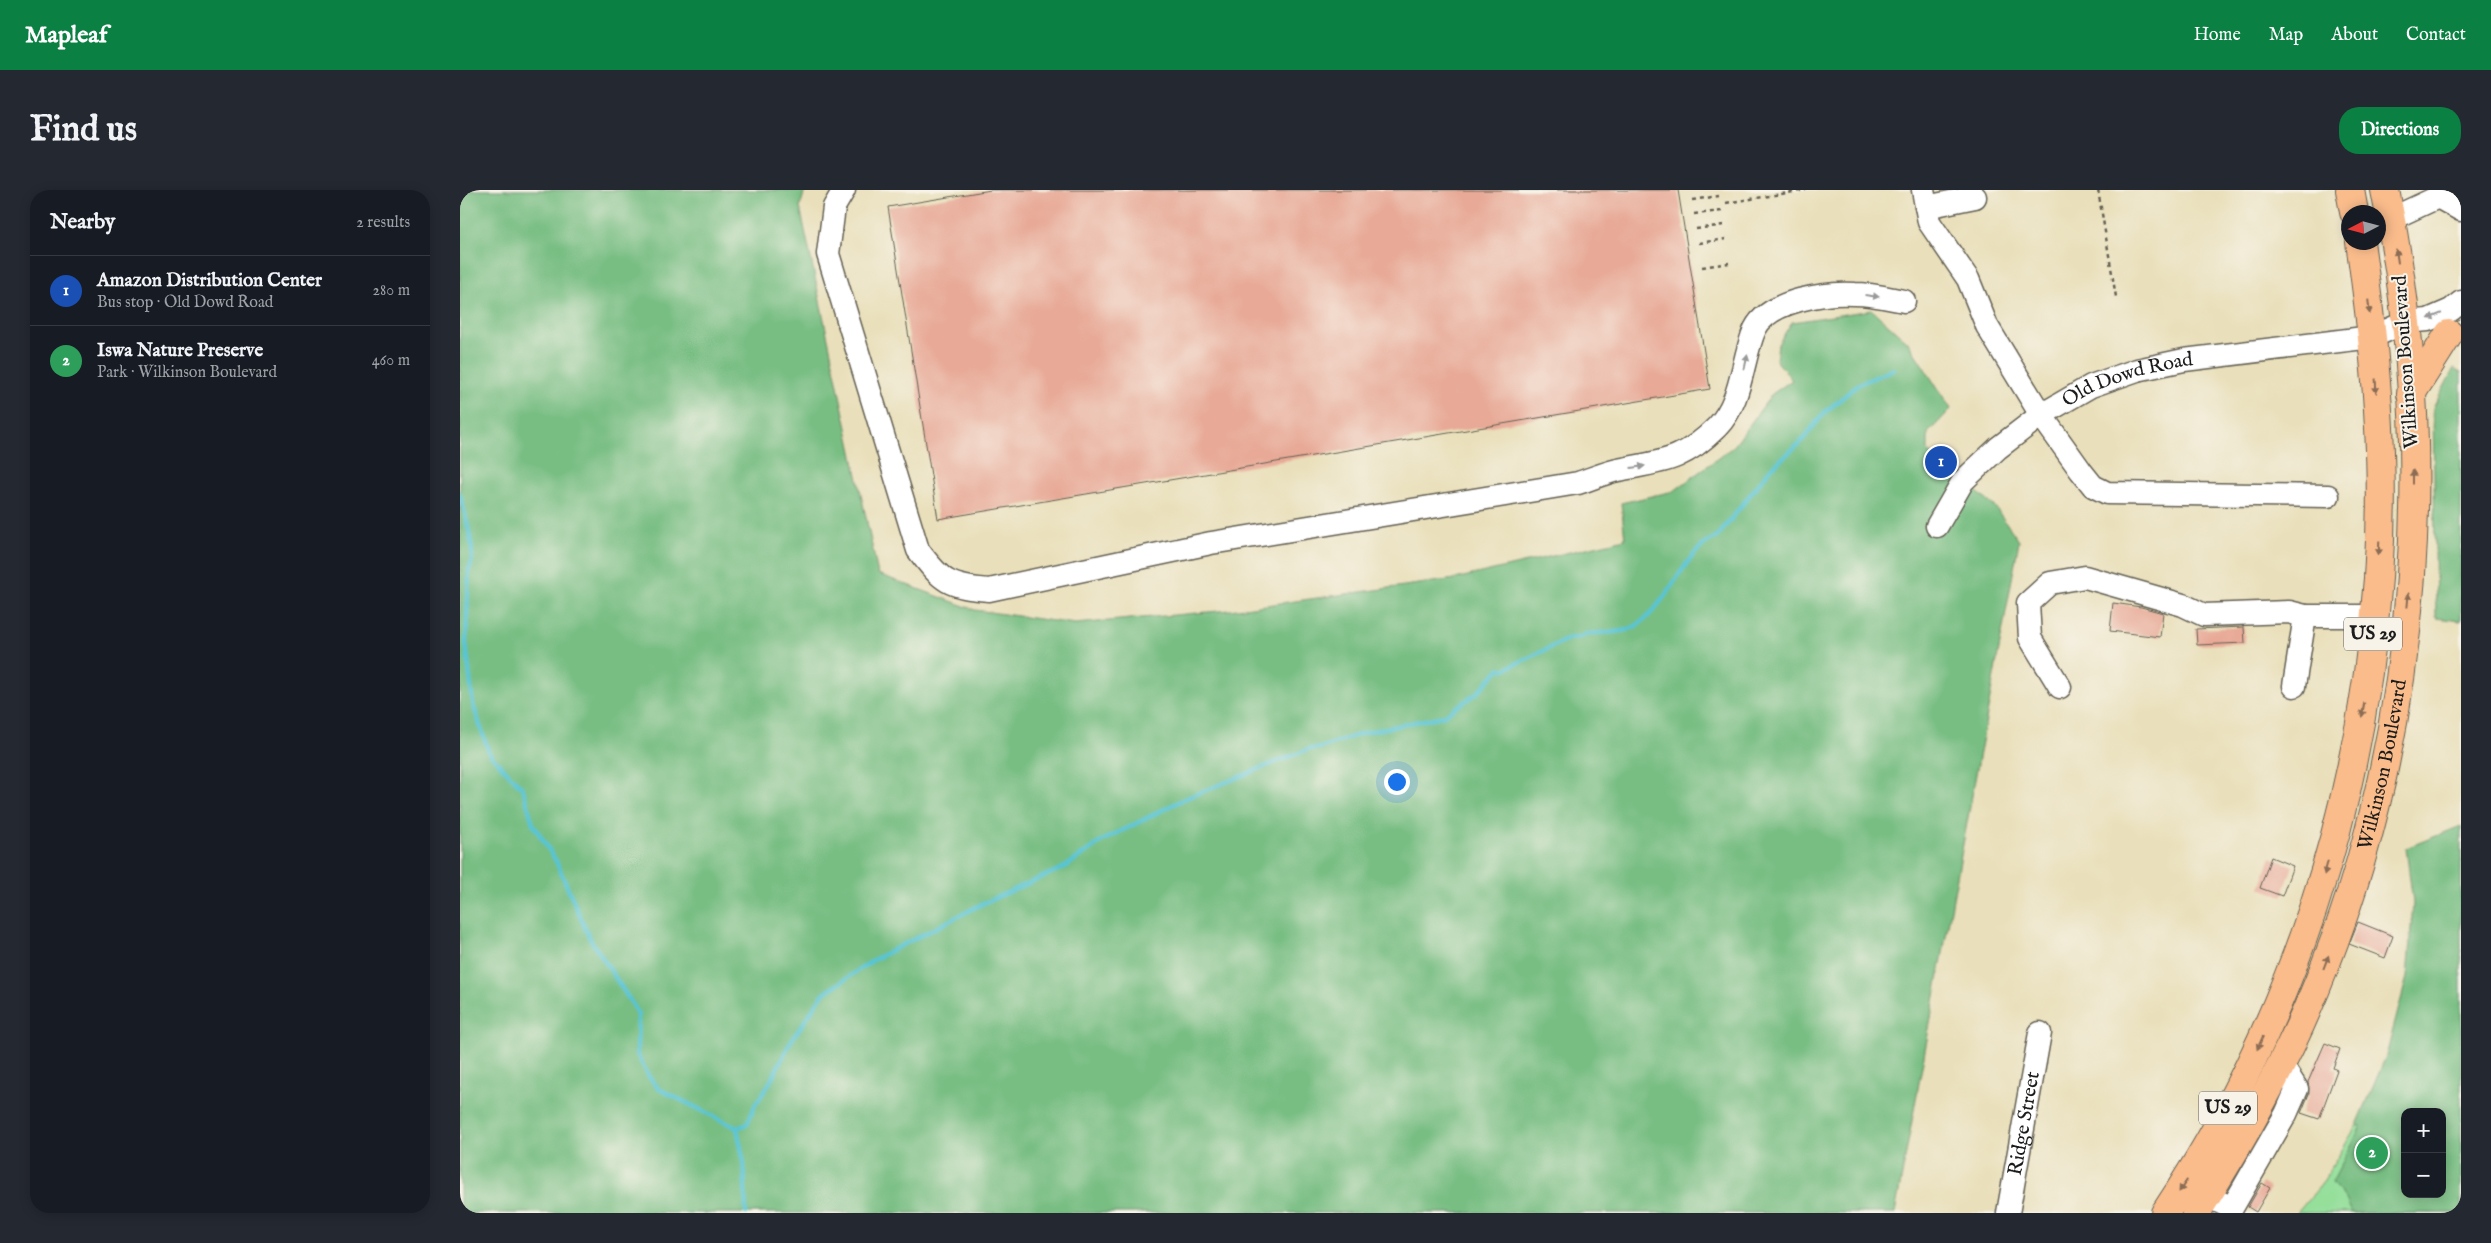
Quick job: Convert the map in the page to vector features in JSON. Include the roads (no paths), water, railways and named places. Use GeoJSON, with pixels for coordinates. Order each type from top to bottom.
{"type":"FeatureCollection","features":[{"type":"Feature","properties":{"kind":"main road"},"geometry":{"type":"LineString","coordinates":[[2350,190],[2353,205]]}},
{"type":"Feature","properties":{"kind":"main road","name":"Wilkinson Boulevard"},"geometry":{"type":"LineString","coordinates":[[2202,1205],[2250,1123],[2281,1064],[2308,1007],[2348,903],[2371,826],[2397,698],[2410,576],[2413,490],[2411,394],[2406,322],[2385,190]]}},
{"type":"Feature","properties":{"kind":"main road","name":"Wilkinson Boulevard"},"geometry":{"type":"LineString","coordinates":[[2165,1213],[2220,1124],[2280,998],[2318,896],[2339,819],[2363,707],[2374,616],[2381,509],[2376,370],[2361,250]]}},
{"type":"Feature","properties":{"kind":"main road"},"geometry":{"type":"LineString","coordinates":[[2411,394],[2455,325]]}},
{"type":"Feature","properties":{"kind":"main road"},"geometry":{"type":"LineString","coordinates":[[2280,998],[2308,1007]]}},
{"type":"Feature","properties":{"kind":"street"},"geometry":{"type":"LineString","coordinates":[[844,190],[834,207],[828,254],[918,550],[937,575],[959,588],[989,590],[1211,543],[1578,483],[1616,470],[1650,466],[1677,458],[1718,426],[1733,401],[1742,379],[1756,327],[1769,314],[1788,303],[1824,296],[1854,293],[1904,301]]}},
{"type":"Feature","properties":{"kind":"street"},"geometry":{"type":"LineString","coordinates":[[2391,219],[2437,194],[2461,210]]}},
{"type":"Feature","properties":{"kind":"street"},"geometry":{"type":"LineString","coordinates":[[1975,197],[1925,198],[1929,222],[1968,279],[1987,326],[2041,415],[2093,486],[2106,493],[2328,496]]}},
{"type":"Feature","properties":{"kind":"street","name":"Old Dowd Road"},"geometry":{"type":"LineString","coordinates":[[1937,526],[1963,481],[1998,448],[2041,415],[2091,386],[2137,370],[2184,360],[2372,337],[2406,322],[2428,320],[2450,310],[2461,302]]}},
{"type":"Feature","properties":{"kind":"street"},"geometry":{"type":"LineString","coordinates":[[2409,350],[2440,341],[2455,325]]}},
{"type":"Feature","properties":{"kind":"street","name":"Old Dowd Road"},"geometry":{"type":"LineString","coordinates":[[2372,337],[2409,350]]}},
{"type":"Feature","properties":{"kind":"street"},"geometry":{"type":"LineString","coordinates":[[2060,687],[2030,638],[2028,603],[2050,582],[2085,577],[2182,605],[2204,615],[2289,612],[2306,616],[2374,616]]}},
{"type":"Feature","properties":{"kind":"street"},"geometry":{"type":"LineString","coordinates":[[2294,686],[2306,616]]}},
{"type":"Feature","properties":{"kind":"street","name":"Ridge Street"},"geometry":{"type":"LineString","coordinates":[[2008,1213],[2040,1032]]}},
{"type":"Feature","properties":{"kind":"street"},"geometry":{"type":"LineString","coordinates":[[2202,1205],[2232,1208],[2286,1114],[2297,1089],[2281,1064]]}},
{"type":"Feature","properties":{"kind":"street"},"geometry":{"type":"LineString","coordinates":[[2250,1123],[2272,1138]]}},
{"type":"Feature","properties":{"kind":"waterway"},"geometry":{"type":"LineString","coordinates":[[737,1128],[747,1124],[755,1105],[769,1084],[791,1041],[823,994],[875,959],[982,904],[1065,867],[1102,841],[1184,799],[1309,749],[1320,748],[1363,733],[1443,716],[1476,694],[1500,668],[1503,670],[1570,638],[1632,628],[1644,620],[1655,608],[1695,553],[1705,543],[1717,537],[1771,468],[1800,443],[1825,412],[1859,384],[1894,369]]}},
{"type":"Feature","properties":{"kind":"waterway"},"geometry":{"type":"LineString","coordinates":[[460,494],[472,553],[469,569],[466,643],[473,704],[489,753],[523,789],[533,824],[556,861],[589,937],[638,1013],[637,1054],[649,1077],[659,1089],[737,1128]]}},
{"type":"Feature","properties":{"kind":"waterway"},"geometry":{"type":"LineString","coordinates":[[737,1128],[744,1163],[746,1213]]}},
{"type":"Feature","properties":{"kind":"place","name":"Amazon Distribution Center"},"geometry":{"type":"Point","coordinates":[1941,462]}},
{"type":"Feature","properties":{"kind":"place","name":"Iswa Nature Preserve"},"geometry":{"type":"Point","coordinates":[2372,1153]}}]}
